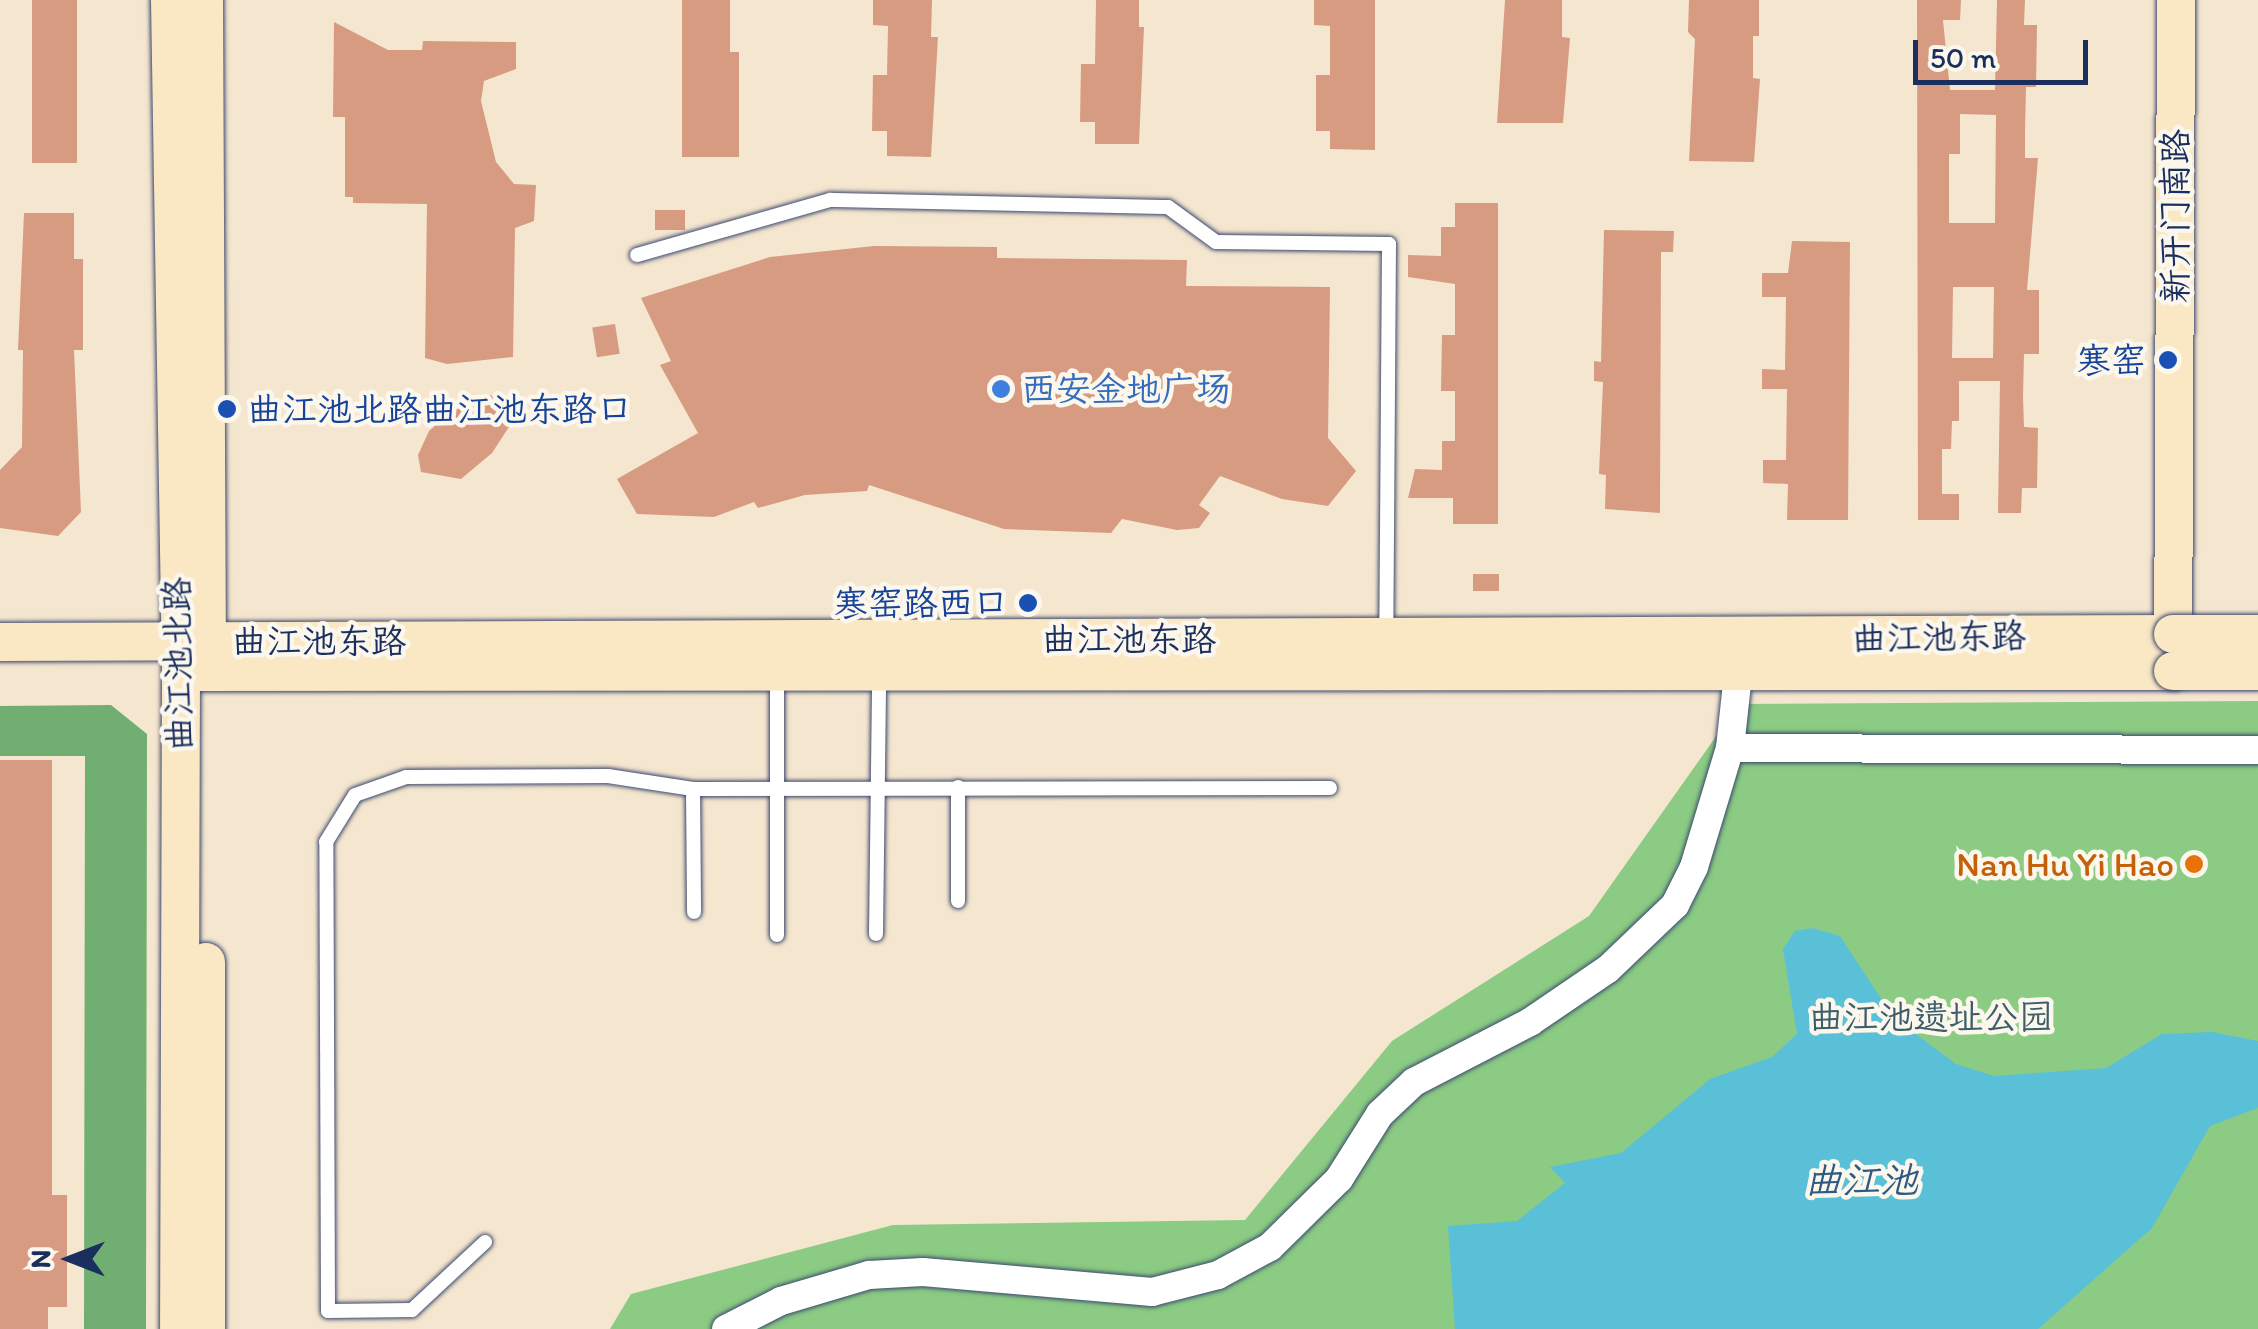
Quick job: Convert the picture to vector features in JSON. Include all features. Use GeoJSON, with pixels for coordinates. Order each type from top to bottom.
{"type":"FeatureCollection","features":[{"type":"Feature","properties":{"kind":"main road","name":"曲江池北路"},"geometry":{"type":"LineString","coordinates":[[170,0],[194,656],[206,1329]]}},
{"type":"Feature","properties":{"kind":"main road","name":"曲江池北路"},"geometry":{"type":"LineString","coordinates":[[179,1329],[204,0]]}},
{"type":"Feature","properties":{"kind":"main road","name":"新开门南路"},"geometry":{"type":"LineString","coordinates":[[2174,653],[2176,0]]}},
{"type":"Feature","properties":{"kind":"main road","name":"曲江池东路"},"geometry":{"type":"LineString","coordinates":[[2174,653],[2258,634]]}},
{"type":"Feature","properties":{"kind":"main road","name":"曲江池东路"},"geometry":{"type":"LineString","coordinates":[[194,656],[1386,639],[1740,655]]}},
{"type":"Feature","properties":{"kind":"main road","name":"曲江池东路"},"geometry":{"type":"LineString","coordinates":[[0,642],[194,656],[777,670],[1740,655],[2174,653],[2258,671]]}},
{"type":"Feature","properties":{"kind":"street"},"geometry":{"type":"LineString","coordinates":[[726,1329],[781,1301],[870,1275],[923,1272],[1152,1292],[1218,1275],[1270,1246],[1338,1179],[1380,1114],[1414,1082],[1530,1022],[1643,940],[1675,905],[1694,868],[1730,748],[1740,655]]}},
{"type":"Feature","properties":{"kind":"street"},"geometry":{"type":"LineString","coordinates":[[1730,748],[2258,750]]}},
{"type":"Feature","properties":{"kind":"lane"},"geometry":{"type":"LineString","coordinates":[[637,255],[830,200],[1168,208],[1216,242],[1389,244],[1386,639]]}},
{"type":"Feature","properties":{"kind":"lane"},"geometry":{"type":"LineString","coordinates":[[777,670],[777,935]]}},
{"type":"Feature","properties":{"kind":"lane"},"geometry":{"type":"LineString","coordinates":[[876,934],[879,670]]}},
{"type":"Feature","properties":{"kind":"lane"},"geometry":{"type":"LineString","coordinates":[[485,1242],[412,1310],[328,1311],[326,842],[355,795],[406,777],[608,776],[693,788],[1330,788]]}},
{"type":"Feature","properties":{"kind":"lane"},"geometry":{"type":"LineString","coordinates":[[958,787],[958,901]]}},
{"type":"Feature","properties":{"kind":"lane"},"geometry":{"type":"LineString","coordinates":[[693,788],[694,912]]}},
{"type":"Feature","properties":{"kind":"green space","name":"曲江池遗址公园"},"geometry":{"type":"Polygon","coordinates":[[[2258,701],[2258,1329],[610,1329],[631,1294],[893,1225],[1245,1220],[1392,1041],[1589,916],[1739,704],[2258,701]]]}},
{"type":"Feature","properties":{"kind":"green space"},"geometry":{"type":"Polygon","coordinates":[[[111,705],[147,734],[146,1329],[84,1329],[85,756],[0,756],[0,706],[111,705]]]}},
{"type":"Feature","properties":{"kind":"water","name":"曲江池"},"geometry":{"type":"Polygon","coordinates":[[[1812,928],[1840,936],[1893,1017],[1956,1064],[1994,1076],[2106,1068],[2162,1034],[2212,1032],[2258,1041],[2258,1108],[2210,1126],[2152,1228],[2038,1329],[1455,1329],[1448,1226],[1517,1221],[1565,1183],[1550,1167],[1621,1153],[1710,1079],[1772,1057],[1797,1034],[1783,949],[1795,931],[1812,928]]]}},
{"type":"Feature","properties":{"kind":"building"},"geometry":{"type":"Polygon","coordinates":[[[32,0],[77,0],[77,163],[32,163],[32,0]]]}},
{"type":"Feature","properties":{"kind":"building"},"geometry":{"type":"Polygon","coordinates":[[[682,0],[730,0],[730,52],[739,52],[739,157],[682,157],[682,0]]]}},
{"type":"Feature","properties":{"kind":"building"},"geometry":{"type":"Polygon","coordinates":[[[873,0],[932,0],[931,37],[938,37],[931,157],[887,156],[887,131],[872,131],[873,75],[887,75],[888,26],[873,25],[873,0]]]}},
{"type":"Feature","properties":{"kind":"building"},"geometry":{"type":"Polygon","coordinates":[[[1096,0],[1139,0],[1139,27],[1144,27],[1139,144],[1095,144],[1095,122],[1080,122],[1081,64],[1095,64],[1096,0]]]}},
{"type":"Feature","properties":{"kind":"building"},"geometry":{"type":"Polygon","coordinates":[[[1314,0],[1375,0],[1375,150],[1330,149],[1330,131],[1316,131],[1316,75],[1330,75],[1330,26],[1314,25],[1314,0]]]}},
{"type":"Feature","properties":{"kind":"building"},"geometry":{"type":"Polygon","coordinates":[[[1505,0],[1562,0],[1562,37],[1570,38],[1563,123],[1497,123],[1505,0]]]}},
{"type":"Feature","properties":{"kind":"building"},"geometry":{"type":"Polygon","coordinates":[[[1689,0],[1759,0],[1759,36],[1753,36],[1753,78],[1760,79],[1754,162],[1689,161],[1695,39],[1688,32],[1689,0]]]}},
{"type":"Feature","properties":{"kind":"building"},"geometry":{"type":"Polygon","coordinates":[[[1917,0],[1961,0],[1960,20],[1943,20],[1950,90],[1995,90],[1997,0],[2025,0],[2024,25],[2037,25],[2036,87],[2026,87],[2025,158],[2038,158],[2027,290],[2039,290],[2039,354],[2024,354],[2023,396],[2024,427],[2038,428],[2037,488],[2022,488],[2021,513],[1998,513],[2000,381],[1959,381],[1959,421],[1952,421],[1951,449],[1942,449],[1942,494],[1959,494],[1959,520],[1918,520],[1917,0]],[[1960,114],[1960,154],[1949,154],[1949,223],[1995,223],[1996,115],[1960,114]],[[1953,287],[1952,358],[1993,358],[1994,287],[1953,287]]]}},
{"type":"Feature","properties":{"kind":"building"},"geometry":{"type":"Polygon","coordinates":[[[334,22],[388,50],[422,50],[423,41],[516,42],[516,69],[484,81],[481,101],[496,162],[514,184],[536,185],[534,221],[515,228],[513,357],[447,364],[425,358],[427,204],[353,203],[353,197],[345,197],[345,117],[333,117],[334,22]]]}},
{"type":"Feature","properties":{"kind":"building"},"geometry":{"type":"Polygon","coordinates":[[[1455,203],[1498,203],[1498,524],[1453,524],[1453,498],[1408,498],[1415,469],[1442,470],[1442,441],[1455,441],[1455,391],[1441,391],[1442,335],[1455,335],[1455,284],[1408,277],[1408,255],[1441,256],[1441,227],[1455,227],[1455,203]]]}},
{"type":"Feature","properties":{"kind":"building"},"geometry":{"type":"Polygon","coordinates":[[[655,210],[685,210],[685,230],[655,230],[655,210]]]}},
{"type":"Feature","properties":{"kind":"building"},"geometry":{"type":"Polygon","coordinates":[[[24,213],[74,213],[74,259],[83,259],[83,350],[74,350],[81,512],[58,536],[0,528],[0,470],[22,447],[23,350],[18,350],[24,213]]]}},
{"type":"Feature","properties":{"kind":"building"},"geometry":{"type":"Polygon","coordinates":[[[1604,230],[1674,231],[1673,252],[1661,252],[1660,513],[1605,509],[1606,475],[1599,474],[1603,382],[1594,381],[1594,361],[1601,362],[1604,230]]]}},
{"type":"Feature","properties":{"kind":"building"},"geometry":{"type":"Polygon","coordinates":[[[1792,241],[1850,242],[1848,520],[1787,520],[1788,484],[1763,483],[1763,460],[1786,460],[1787,389],[1762,389],[1762,369],[1785,370],[1786,297],[1762,297],[1762,273],[1788,273],[1792,241]]]}},
{"type":"Feature","properties":{"kind":"building","name":"西安金地广场"},"geometry":{"type":"Polygon","coordinates":[[[874,246],[997,247],[997,258],[1187,260],[1186,286],[1330,287],[1328,438],[1356,471],[1328,506],[1282,499],[1220,476],[1199,505],[1210,513],[1199,528],[1177,530],[1122,519],[1111,533],[1004,529],[869,485],[867,491],[805,495],[758,508],[754,502],[714,517],[637,514],[617,479],[698,433],[660,365],[671,361],[641,298],[770,257],[874,246]]]}},
{"type":"Feature","properties":{"kind":"building"},"geometry":{"type":"Polygon","coordinates":[[[615,324],[620,354],[597,357],[592,328],[615,324]]]}},
{"type":"Feature","properties":{"kind":"building"},"geometry":{"type":"Polygon","coordinates":[[[490,395],[507,401],[514,419],[492,453],[461,479],[421,472],[418,455],[429,431],[450,412],[490,395]]]}},
{"type":"Feature","properties":{"kind":"building"},"geometry":{"type":"Polygon","coordinates":[[[1473,574],[1499,574],[1499,591],[1473,591],[1473,574]]]}},
{"type":"Feature","properties":{"kind":"building"},"geometry":{"type":"Polygon","coordinates":[[[0,760],[52,760],[52,1195],[67,1195],[67,1307],[48,1307],[48,1329],[0,1329],[0,760]]]}},
{"type":"Feature","properties":{"kind":"place","name":"寒窑"},"geometry":{"type":"Point","coordinates":[2168,360]}},
{"type":"Feature","properties":{"kind":"place","name":"西安金地广场"},"geometry":{"type":"Point","coordinates":[1001,389]}},
{"type":"Feature","properties":{"kind":"place","name":"曲江池北路曲江池东路口"},"geometry":{"type":"Point","coordinates":[227,409]}},
{"type":"Feature","properties":{"kind":"place","name":"寒窑路西口"},"geometry":{"type":"Point","coordinates":[1028,603]}},
{"type":"Feature","properties":{"kind":"place","name":"Nan Hu Yi Hao"},"geometry":{"type":"Point","coordinates":[2194,864]}}]}
